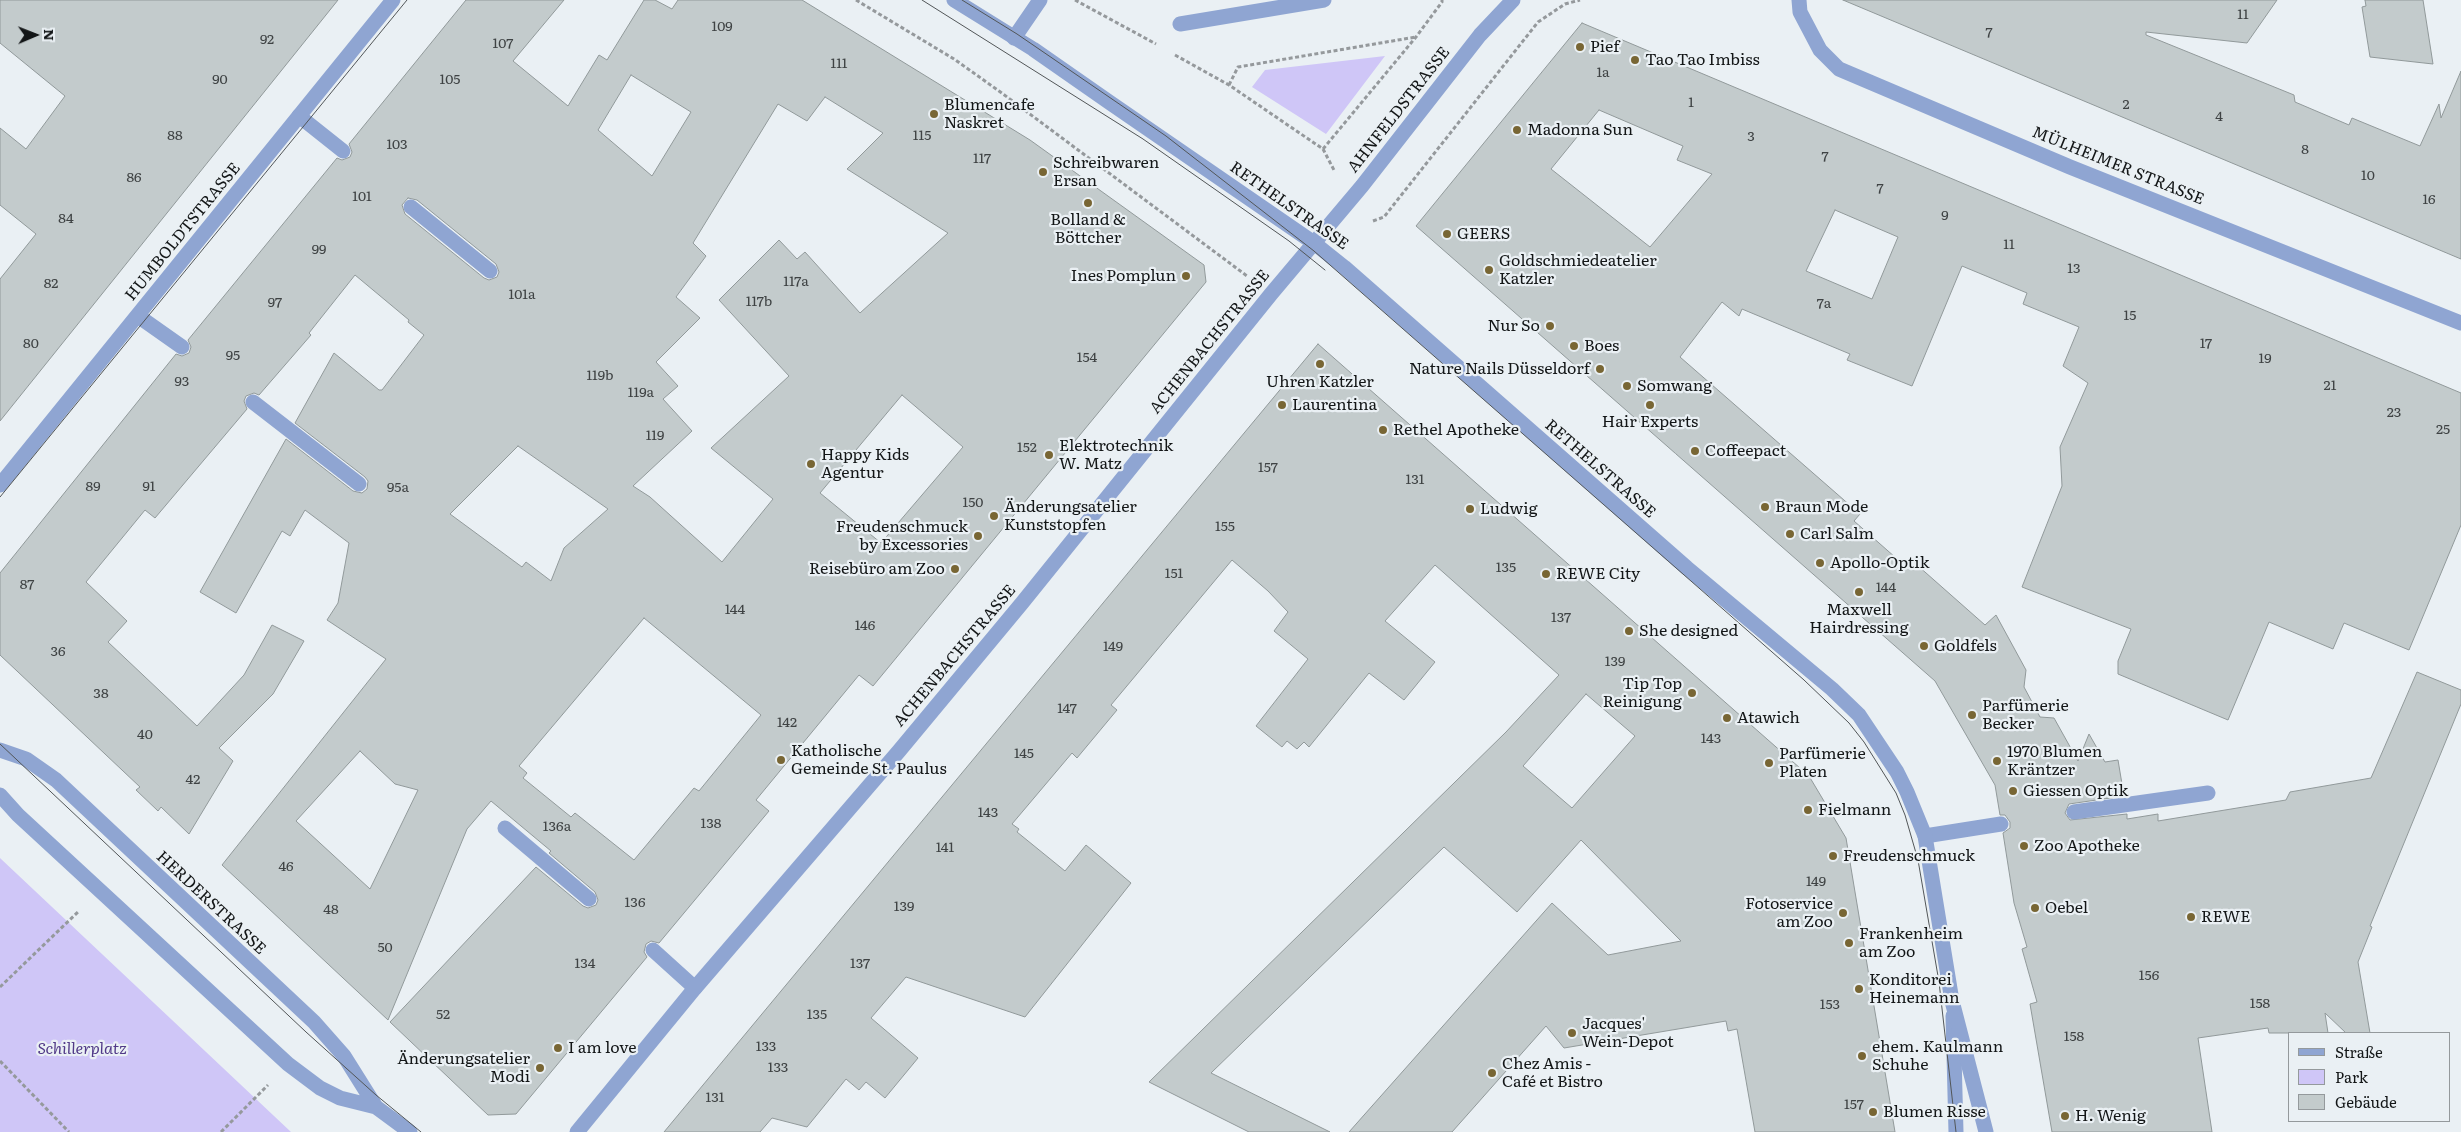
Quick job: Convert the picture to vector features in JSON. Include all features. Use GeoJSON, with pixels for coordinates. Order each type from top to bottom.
{"type":"FeatureCollection","features":[{"type":"Feature","properties":{"kind":"street","name":"HUMBOLDTSTRASSE"},"geometry":{"type":"LineString","coordinates":[[0,485],[393,0]]}},
{"type":"Feature","properties":{"kind":"street","name":"RETHELSTRASSE"},"geometry":{"type":"LineString","coordinates":[[954,0],[1014,38],[1314,243],[1365,285],[1687,568],[1832,689],[1859,715],[1908,792],[1925,836],[1952,1001],[1986,1132]]}},
{"type":"Feature","properties":{"kind":"street"},"geometry":{"type":"LineString","coordinates":[[1014,38],[1040,0]]}},
{"type":"Feature","properties":{"kind":"street"},"geometry":{"type":"LineString","coordinates":[[1180,24],[1324,0]]}},
{"type":"Feature","properties":{"kind":"street","name":"AHNFELDSTRASSE"},"geometry":{"type":"LineString","coordinates":[[1314,243],[1362,186],[1480,35],[1513,0]]}},
{"type":"Feature","properties":{"kind":"street","name":"MÜLHEIMER STRASSE"},"geometry":{"type":"LineString","coordinates":[[1798,0],[1800,12],[1816,43],[1839,69],[2070,167],[2461,323]]}},
{"type":"Feature","properties":{"kind":"street"},"geometry":{"type":"LineString","coordinates":[[299,116],[343,151]]}},
{"type":"Feature","properties":{"kind":"street"},"geometry":{"type":"LineString","coordinates":[[411,207],[490,271]]}},
{"type":"Feature","properties":{"kind":"street","name":"ACHENBACHSTRASSE"},"geometry":{"type":"LineString","coordinates":[[577,1132],[695,988],[1022,603],[1314,243]]}},
{"type":"Feature","properties":{"kind":"street"},"geometry":{"type":"LineString","coordinates":[[138,316],[182,347]]}},
{"type":"Feature","properties":{"kind":"street"},"geometry":{"type":"LineString","coordinates":[[253,402],[359,484]]}},
{"type":"Feature","properties":{"kind":"street","name":"HERDERSTRASSE"},"geometry":{"type":"LineString","coordinates":[[0,750],[26,759],[56,780],[314,1022],[344,1056],[376,1107],[410,1132]]}},
{"type":"Feature","properties":{"kind":"street"},"geometry":{"type":"LineString","coordinates":[[2074,812],[2208,792]]}},
{"type":"Feature","properties":{"kind":"street","name":"HERDERSTRASSE"},"geometry":{"type":"LineString","coordinates":[[0,795],[18,815],[288,1064],[320,1088],[340,1098],[376,1107]]}},
{"type":"Feature","properties":{"kind":"street"},"geometry":{"type":"LineString","coordinates":[[1925,836],[2001,824]]}},
{"type":"Feature","properties":{"kind":"street"},"geometry":{"type":"LineString","coordinates":[[505,828],[589,899]]}},
{"type":"Feature","properties":{"kind":"street"},"geometry":{"type":"LineString","coordinates":[[653,950],[695,988]]}},
{"type":"Feature","properties":{"kind":"street"},"geometry":{"type":"LineString","coordinates":[[1952,1001],[1956,1132]]}},
{"type":"Feature","properties":{"kind":"path"},"geometry":{"type":"LineString","coordinates":[[856,0],[991,85],[1271,294]]}},
{"type":"Feature","properties":{"kind":"path"},"geometry":{"type":"LineString","coordinates":[[1075,0],[1160,46]]}},
{"type":"Feature","properties":{"kind":"path"},"geometry":{"type":"LineString","coordinates":[[1169,51],[1229,85],[1323,149],[1416,38],[1442,0]]}},
{"type":"Feature","properties":{"kind":"path"},"geometry":{"type":"LineString","coordinates":[[1366,224],[1384,217],[1538,22],[1565,4],[1580,0]]}},
{"type":"Feature","properties":{"kind":"path"},"geometry":{"type":"LineString","coordinates":[[1229,85],[1238,67],[1416,38]]}},
{"type":"Feature","properties":{"kind":"path"},"geometry":{"type":"LineString","coordinates":[[0,987],[78,913]]}},
{"type":"Feature","properties":{"kind":"path"},"geometry":{"type":"LineString","coordinates":[[0,1061],[69,1132]]}},
{"type":"Feature","properties":{"kind":"path"},"geometry":{"type":"LineString","coordinates":[[221,1132],[288,1064]]}},
{"type":"Feature","properties":{"kind":"green space"},"geometry":{"type":"Polygon","coordinates":[[[1385,56],[1326,134],[1252,87],[1265,70],[1385,56]]]}},
{"type":"Feature","properties":{"kind":"green space","name":"Schillerplatz"},"geometry":{"type":"Polygon","coordinates":[[[0,858],[291,1132],[0,1132],[0,858]]]}},
{"type":"Feature","properties":{"kind":"building"},"geometry":{"type":"Polygon","coordinates":[[[0,0],[338,0],[0,421],[0,279],[36,234],[0,205],[0,128],[26,149],[65,96],[0,43],[0,0]]]}},
{"type":"Feature","properties":{"kind":"building"},"geometry":{"type":"Polygon","coordinates":[[[466,0],[564,0],[513,61],[568,106],[599,55],[607,60],[644,0],[655,0],[672,9],[678,0],[802,0],[1030,140],[1204,265],[1206,282],[873,686],[859,675],[756,800],[769,811],[659,943],[651,941],[646,944],[644,952],[647,957],[516,1114],[488,1115],[390,1022],[536,867],[583,906],[588,908],[596,905],[598,900],[595,892],[549,853],[551,851],[491,801],[467,829],[388,1020],[222,865],[386,659],[327,620],[338,603],[349,543],[305,510],[290,536],[282,531],[236,613],[200,592],[286,439],[353,491],[362,493],[367,489],[368,481],[365,477],[295,423],[334,353],[379,390],[382,390],[424,335],[408,322],[409,320],[355,275],[309,333],[311,335],[259,395],[254,393],[246,396],[244,401],[247,409],[155,518],[145,510],[86,582],[127,621],[108,642],[197,726],[244,675],[272,625],[304,641],[273,694],[219,748],[233,761],[189,834],[161,807],[158,811],[136,790],[140,787],[0,655],[0,573],[176,354],[182,356],[189,353],[191,347],[188,340],[337,158],[342,160],[350,157],[352,152],[349,144],[466,0]],[[631,75],[598,130],[652,176],[691,112],[631,75]],[[825,97],[807,121],[778,104],[693,243],[706,256],[676,297],[700,318],[656,362],[678,386],[663,399],[692,431],[633,486],[650,497],[722,562],[773,499],[711,448],[789,376],[719,300],[779,240],[797,259],[805,252],[860,313],[948,233],[847,169],[883,133],[825,97]],[[408,198],[402,205],[405,214],[484,278],[489,280],[497,277],[499,272],[496,264],[417,200],[408,198]],[[902,395],[820,493],[881,543],[963,447],[902,395]],[[518,446],[450,514],[522,567],[526,562],[551,581],[564,548],[608,509],[518,446]],[[644,618],[519,766],[527,773],[523,778],[571,817],[575,813],[634,860],[694,788],[699,791],[761,715],[644,618]],[[360,751],[296,821],[370,889],[418,790],[395,784],[360,751]]]}},
{"type":"Feature","properties":{"kind":"building"},"geometry":{"type":"Polygon","coordinates":[[[1843,0],[2277,0],[2247,43],[2146,32],[2146,35],[2294,95],[2295,102],[2349,125],[2352,118],[2420,146],[2439,104],[2441,118],[2461,71],[2461,259],[1843,0]]]}},
{"type":"Feature","properties":{"kind":"building"},"geometry":{"type":"Polygon","coordinates":[[[2365,0],[2423,0],[2433,64],[2370,57],[2362,7],[2366,6],[2365,0]]]}},
{"type":"Feature","properties":{"kind":"building"},"geometry":{"type":"Polygon","coordinates":[[[1582,23],[2461,393],[2461,525],[2409,650],[2344,623],[2333,649],[2269,622],[2228,720],[2118,674],[2118,661],[2131,629],[2022,587],[2062,486],[2060,447],[2088,383],[2063,366],[2079,327],[2023,304],[2027,293],[1962,266],[1912,386],[1847,360],[1850,354],[1742,309],[1739,316],[1722,302],[1680,357],[1860,514],[1854,521],[1904,565],[1917,565],[1985,625],[1996,615],[2026,670],[2024,687],[2040,717],[2054,718],[2078,761],[2089,734],[2105,762],[2118,760],[2124,796],[2069,804],[2065,813],[2070,820],[2127,814],[2127,819],[2158,814],[2158,821],[2286,800],[2290,792],[2371,778],[2417,672],[2461,690],[2461,704],[2370,926],[2372,927],[2358,962],[2370,1032],[2345,1032],[2325,1013],[2328,1032],[2269,1033],[2268,1028],[2198,1038],[2212,1132],[2052,1132],[2030,1004],[2037,1002],[2022,949],[2027,947],[2014,903],[2003,833],[2010,828],[2010,822],[2005,815],[2000,815],[1995,785],[1935,681],[1416,226],[1582,23]],[[1599,110],[1551,169],[1650,247],[1712,174],[1677,160],[1683,146],[1599,110]],[[1835,210],[1806,271],[1872,299],[1898,237],[1835,210]]]}},
{"type":"Feature","properties":{"kind":"building"},"geometry":{"type":"Polygon","coordinates":[[[1318,344],[1809,776],[1846,838],[1895,1132],[1755,1132],[1737,1029],[1728,1031],[1726,1021],[1564,1048],[1546,1026],[1452,1132],[1349,1132],[1552,903],[1608,955],[1681,941],[1581,840],[1517,912],[1444,847],[1211,1073],[1330,1132],[1249,1132],[1149,1082],[1506,732],[1559,675],[1435,565],[1385,621],[1435,662],[1404,700],[1369,673],[1309,747],[1304,742],[1297,749],[1287,741],[1282,747],[1256,726],[1308,659],[1274,631],[1288,612],[1268,591],[1232,560],[1111,705],[1117,710],[1077,758],[1072,753],[1012,824],[1019,829],[1017,832],[1065,871],[1086,845],[1131,883],[1025,1017],[906,977],[871,1018],[918,1058],[885,1098],[866,1082],[859,1090],[846,1079],[807,1127],[772,1118],[760,1132],[664,1132],[1318,344]],[[1586,694],[1523,766],[1572,808],[1635,736],[1586,694]]]}},
{"type":"Feature","properties":{"kind":"tram line"},"geometry":{"type":"LineString","coordinates":[[0,497],[407,0]]}},
{"type":"Feature","properties":{"kind":"tram line"},"geometry":{"type":"LineString","coordinates":[[922,0],[1143,139],[1289,241],[1325,270]]}},
{"type":"Feature","properties":{"kind":"tram line"},"geometry":{"type":"LineString","coordinates":[[962,0],[1017,34],[1166,136],[1314,251],[1804,680],[1849,723],[1864,742],[1896,793],[1905,815],[1918,860],[1939,982],[1956,1132]]}},
{"type":"Feature","properties":{"kind":"tram line"},"geometry":{"type":"LineString","coordinates":[[0,744],[306,1032],[376,1095],[421,1132]]}},
{"type":"Feature","properties":{"kind":"place","name":"Pief"},"geometry":{"type":"Point","coordinates":[1580,47]}},
{"type":"Feature","properties":{"kind":"place","name":"Tao Tao Imbiss"},"geometry":{"type":"Point","coordinates":[1635,60]}},
{"type":"Feature","properties":{"kind":"place","name":"Blumencafe Naskret"},"geometry":{"type":"Point","coordinates":[934,114]}},
{"type":"Feature","properties":{"kind":"place","name":"Madonna Sun"},"geometry":{"type":"Point","coordinates":[1517,130]}},
{"type":"Feature","properties":{"kind":"place","name":"Schreibwaren Ersan"},"geometry":{"type":"Point","coordinates":[1043,172]}},
{"type":"Feature","properties":{"kind":"place","name":"Bolland & Böttcher"},"geometry":{"type":"Point","coordinates":[1088,203]}},
{"type":"Feature","properties":{"kind":"place","name":"GEERS"},"geometry":{"type":"Point","coordinates":[1447,234]}},
{"type":"Feature","properties":{"kind":"place","name":"Goldschmiedeatelier Katzler"},"geometry":{"type":"Point","coordinates":[1489,270]}},
{"type":"Feature","properties":{"kind":"place","name":"Ines Pomplun"},"geometry":{"type":"Point","coordinates":[1186,276]}},
{"type":"Feature","properties":{"kind":"place","name":"Nur So"},"geometry":{"type":"Point","coordinates":[1550,326]}},
{"type":"Feature","properties":{"kind":"place","name":"Boes"},"geometry":{"type":"Point","coordinates":[1574,346]}},
{"type":"Feature","properties":{"kind":"place","name":"Uhren Katzler"},"geometry":{"type":"Point","coordinates":[1320,364]}},
{"type":"Feature","properties":{"kind":"place","name":"Nature Nails Düsseldorf"},"geometry":{"type":"Point","coordinates":[1600,369]}},
{"type":"Feature","properties":{"kind":"place","name":"Somwang"},"geometry":{"type":"Point","coordinates":[1627,386]}},
{"type":"Feature","properties":{"kind":"place","name":"Laurentina"},"geometry":{"type":"Point","coordinates":[1282,405]}},
{"type":"Feature","properties":{"kind":"place","name":"Hair Experts"},"geometry":{"type":"Point","coordinates":[1650,405]}},
{"type":"Feature","properties":{"kind":"place","name":"Rethel Apotheke"},"geometry":{"type":"Point","coordinates":[1383,430]}},
{"type":"Feature","properties":{"kind":"place","name":"Coffeepact"},"geometry":{"type":"Point","coordinates":[1695,451]}},
{"type":"Feature","properties":{"kind":"place","name":"Elektrotechnik W. Matz"},"geometry":{"type":"Point","coordinates":[1049,455]}},
{"type":"Feature","properties":{"kind":"place","name":"Happy Kids Agentur"},"geometry":{"type":"Point","coordinates":[811,464]}},
{"type":"Feature","properties":{"kind":"place","name":"Braun Mode"},"geometry":{"type":"Point","coordinates":[1765,507]}},
{"type":"Feature","properties":{"kind":"place","name":"Ludwig"},"geometry":{"type":"Point","coordinates":[1470,509]}},
{"type":"Feature","properties":{"kind":"place","name":"Änderungsatelier Kunststopfen"},"geometry":{"type":"Point","coordinates":[994,516]}},
{"type":"Feature","properties":{"kind":"place","name":"Carl Salm"},"geometry":{"type":"Point","coordinates":[1790,534]}},
{"type":"Feature","properties":{"kind":"place","name":"Freudenschmuck by Excessories"},"geometry":{"type":"Point","coordinates":[978,536]}},
{"type":"Feature","properties":{"kind":"place","name":"Apollo-Optik"},"geometry":{"type":"Point","coordinates":[1820,563]}},
{"type":"Feature","properties":{"kind":"place","name":"Reisebüro am Zoo"},"geometry":{"type":"Point","coordinates":[955,569]}},
{"type":"Feature","properties":{"kind":"place","name":"REWE City"},"geometry":{"type":"Point","coordinates":[1546,574]}},
{"type":"Feature","properties":{"kind":"place","name":"Maxwell Hairdressing"},"geometry":{"type":"Point","coordinates":[1859,592]}},
{"type":"Feature","properties":{"kind":"place","name":"She designed"},"geometry":{"type":"Point","coordinates":[1629,631]}},
{"type":"Feature","properties":{"kind":"place","name":"Goldfels"},"geometry":{"type":"Point","coordinates":[1924,646]}},
{"type":"Feature","properties":{"kind":"place","name":"Tip Top Reinigung"},"geometry":{"type":"Point","coordinates":[1692,693]}},
{"type":"Feature","properties":{"kind":"place","name":"Parfümerie Becker"},"geometry":{"type":"Point","coordinates":[1972,715]}},
{"type":"Feature","properties":{"kind":"place","name":"Atawich"},"geometry":{"type":"Point","coordinates":[1727,718]}},
{"type":"Feature","properties":{"kind":"place","name":"Katholische Gemeinde St. Paulus"},"geometry":{"type":"Point","coordinates":[781,760]}},
{"type":"Feature","properties":{"kind":"place","name":"1970 Blumen Kräntzer"},"geometry":{"type":"Point","coordinates":[1997,761]}},
{"type":"Feature","properties":{"kind":"place","name":"Parfümerie Platen"},"geometry":{"type":"Point","coordinates":[1769,763]}},
{"type":"Feature","properties":{"kind":"place","name":"Giessen Optik"},"geometry":{"type":"Point","coordinates":[2013,791]}},
{"type":"Feature","properties":{"kind":"place","name":"Fielmann"},"geometry":{"type":"Point","coordinates":[1808,810]}},
{"type":"Feature","properties":{"kind":"place","name":"Zoo Apotheke"},"geometry":{"type":"Point","coordinates":[2024,846]}},
{"type":"Feature","properties":{"kind":"place","name":"Freudenschmuck"},"geometry":{"type":"Point","coordinates":[1833,856]}},
{"type":"Feature","properties":{"kind":"place","name":"Oebel"},"geometry":{"type":"Point","coordinates":[2035,908]}},
{"type":"Feature","properties":{"kind":"place","name":"Fotoservice am Zoo"},"geometry":{"type":"Point","coordinates":[1843,913]}},
{"type":"Feature","properties":{"kind":"place","name":"REWE"},"geometry":{"type":"Point","coordinates":[2191,917]}},
{"type":"Feature","properties":{"kind":"place","name":"Frankenheim am Zoo"},"geometry":{"type":"Point","coordinates":[1849,943]}},
{"type":"Feature","properties":{"kind":"place","name":"Konditorei Heinemann"},"geometry":{"type":"Point","coordinates":[1859,989]}},
{"type":"Feature","properties":{"kind":"place","name":"Jacques' Wein-Depot"},"geometry":{"type":"Point","coordinates":[1572,1033]}},
{"type":"Feature","properties":{"kind":"place","name":"I am love"},"geometry":{"type":"Point","coordinates":[558,1048]}},
{"type":"Feature","properties":{"kind":"place","name":"ehem. Kaulmann Schuhe"},"geometry":{"type":"Point","coordinates":[1862,1056]}},
{"type":"Feature","properties":{"kind":"place","name":"Änderungsatelier Modi"},"geometry":{"type":"Point","coordinates":[540,1068]}},
{"type":"Feature","properties":{"kind":"place","name":"Chez Amis - Café et Bistro"},"geometry":{"type":"Point","coordinates":[1492,1073]}},
{"type":"Feature","properties":{"kind":"place","name":"Blumen Risse"},"geometry":{"type":"Point","coordinates":[1873,1112]}},
{"type":"Feature","properties":{"kind":"place","name":"H. Wenig"},"geometry":{"type":"Point","coordinates":[2065,1116]}}]}
